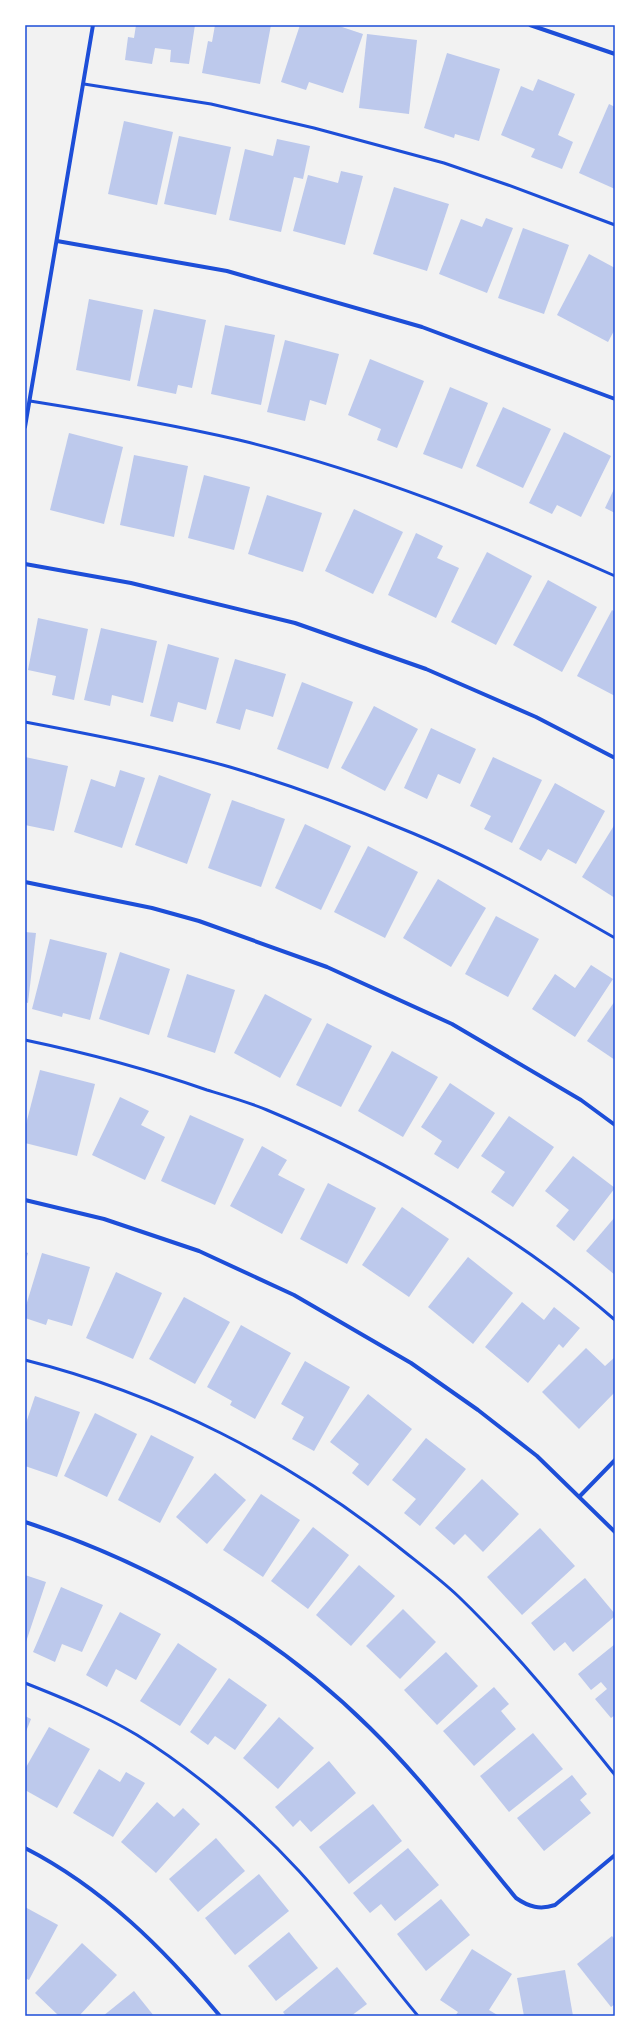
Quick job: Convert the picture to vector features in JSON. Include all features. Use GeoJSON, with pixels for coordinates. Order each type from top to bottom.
{"type":"FeatureCollection","features":[{"type":"Feature","properties":{"kind":"street"},"geometry":{"type":"LineString","coordinates":[[25,427],[93,25]]}},
{"type":"Feature","properties":{"kind":"street"},"geometry":{"type":"LineString","coordinates":[[530,25],[615,54]]}},
{"type":"Feature","properties":{"kind":"street"},"geometry":{"type":"LineString","coordinates":[[57,241],[227,271],[422,327],[615,399]]}},
{"type":"Feature","properties":{"kind":"street"},"geometry":{"type":"LineString","coordinates":[[25,564],[132,583],[295,624],[426,669],[536,717],[615,758]]}},
{"type":"Feature","properties":{"kind":"street"},"geometry":{"type":"LineString","coordinates":[[25,882],[152,908],[199,921],[327,966],[452,1024],[581,1100],[615,1125]]}},
{"type":"Feature","properties":{"kind":"street"},"geometry":{"type":"LineString","coordinates":[[25,1200],[104,1219],[199,1251],[294,1295],[411,1363],[478,1410],[537,1456],[580,1496],[615,1532]]}},
{"type":"Feature","properties":{"kind":"street"},"geometry":{"type":"LineString","coordinates":[[580,1496],[615,1460]]}},
{"type":"Feature","properties":{"kind":"street"},"geometry":{"type":"LineString","coordinates":[[25,1522],[66,1535],[149,1572],[234,1620],[280,1651],[314,1677],[370,1728],[410,1770],[516,1898],[524,1904],[537,1908],[545,1908],[555,1904],[565,1898],[615,1855]]}},
{"type":"Feature","properties":{"kind":"street"},"geometry":{"type":"LineString","coordinates":[[25,1848],[54,1863],[85,1885],[146,1935],[182,1971],[220,2016]]}},
{"type":"Feature","properties":{"kind":"lane"},"geometry":{"type":"LineString","coordinates":[[84,84],[211,104],[314,128],[444,163],[615,225]]}},
{"type":"Feature","properties":{"kind":"lane"},"geometry":{"type":"LineString","coordinates":[[30,401],[128,417],[239,440],[324,464],[445,504],[517,532],[615,576]]}},
{"type":"Feature","properties":{"kind":"lane"},"geometry":{"type":"LineString","coordinates":[[25,722],[114,739],[182,755],[230,768],[309,793],[402,828],[516,882],[615,938]]}},
{"type":"Feature","properties":{"kind":"lane"},"geometry":{"type":"LineString","coordinates":[[25,1040],[146,1069],[258,1107],[362,1154],[491,1228],[556,1273],[615,1320]]}},
{"type":"Feature","properties":{"kind":"lane"},"geometry":{"type":"LineString","coordinates":[[25,1360],[117,1388],[170,1409],[252,1448],[347,1508],[432,1573],[457,1595],[503,1641],[541,1684],[615,1775]]}},
{"type":"Feature","properties":{"kind":"lane"},"geometry":{"type":"LineString","coordinates":[[25,1683],[108,1718],[138,1736],[221,1798],[257,1829],[299,1871],[418,2016]]}},
{"type":"Feature","properties":{"kind":"building"},"geometry":{"type":"Polygon","coordinates":[[[136,25],[195,25],[189,64],[170,62],[171,50],[155,48],[152,64],[125,60],[128,37],[134,38],[136,25]]]}},
{"type":"Feature","properties":{"kind":"building"},"geometry":{"type":"Polygon","coordinates":[[[215,25],[271,25],[260,84],[202,73],[208,41],[212,42],[215,25]]]}},
{"type":"Feature","properties":{"kind":"building"},"geometry":{"type":"Polygon","coordinates":[[[300,25],[336,25],[363,34],[343,93],[309,82],[306,90],[281,82],[300,25]]]}},
{"type":"Feature","properties":{"kind":"building"},"geometry":{"type":"Polygon","coordinates":[[[367,34],[417,40],[409,114],[359,108],[367,34]]]}},
{"type":"Feature","properties":{"kind":"building"},"geometry":{"type":"Polygon","coordinates":[[[447,53],[500,69],[479,141],[455,134],[454,138],[424,128],[447,53]]]}},
{"type":"Feature","properties":{"kind":"building"},"geometry":{"type":"Polygon","coordinates":[[[538,79],[575,94],[558,135],[573,142],[562,169],[531,157],[535,149],[501,135],[521,86],[533,91],[538,79]]]}},
{"type":"Feature","properties":{"kind":"building"},"geometry":{"type":"Polygon","coordinates":[[[609,104],[615,107],[615,189],[579,173],[609,104]]]}},
{"type":"Feature","properties":{"kind":"building"},"geometry":{"type":"Polygon","coordinates":[[[124,121],[173,132],[157,205],[108,194],[124,121]]]}},
{"type":"Feature","properties":{"kind":"building"},"geometry":{"type":"Polygon","coordinates":[[[179,136],[231,147],[216,215],[164,204],[179,136]]]}},
{"type":"Feature","properties":{"kind":"building"},"geometry":{"type":"Polygon","coordinates":[[[277,139],[310,146],[303,179],[294,177],[281,232],[229,220],[245,149],[273,156],[277,139]]]}},
{"type":"Feature","properties":{"kind":"building"},"geometry":{"type":"Polygon","coordinates":[[[341,171],[363,176],[345,245],[293,231],[308,175],[338,183],[341,171]]]}},
{"type":"Feature","properties":{"kind":"building"},"geometry":{"type":"Polygon","coordinates":[[[394,187],[449,204],[427,271],[373,254],[394,187]]]}},
{"type":"Feature","properties":{"kind":"building"},"geometry":{"type":"Polygon","coordinates":[[[486,218],[513,228],[487,293],[439,274],[461,219],[482,227],[486,218]]]}},
{"type":"Feature","properties":{"kind":"building"},"geometry":{"type":"Polygon","coordinates":[[[523,228],[569,245],[544,314],[498,298],[523,228]]]}},
{"type":"Feature","properties":{"kind":"building"},"geometry":{"type":"Polygon","coordinates":[[[589,254],[615,268],[615,329],[608,342],[557,315],[589,254]]]}},
{"type":"Feature","properties":{"kind":"building"},"geometry":{"type":"Polygon","coordinates":[[[89,299],[143,310],[130,381],[76,370],[89,299]]]}},
{"type":"Feature","properties":{"kind":"building"},"geometry":{"type":"Polygon","coordinates":[[[154,309],[206,320],[192,388],[178,385],[176,394],[137,386],[154,309]]]}},
{"type":"Feature","properties":{"kind":"building"},"geometry":{"type":"Polygon","coordinates":[[[225,325],[275,335],[261,405],[211,394],[225,325]]]}},
{"type":"Feature","properties":{"kind":"building"},"geometry":{"type":"Polygon","coordinates":[[[285,340],[339,354],[326,405],[310,400],[305,421],[267,412],[285,340]]]}},
{"type":"Feature","properties":{"kind":"building"},"geometry":{"type":"Polygon","coordinates":[[[370,359],[424,381],[397,448],[377,440],[381,429],[348,415],[370,359]]]}},
{"type":"Feature","properties":{"kind":"building"},"geometry":{"type":"Polygon","coordinates":[[[450,387],[488,403],[462,469],[423,454],[450,387]]]}},
{"type":"Feature","properties":{"kind":"building"},"geometry":{"type":"Polygon","coordinates":[[[503,407],[551,429],[523,488],[476,466],[503,407]]]}},
{"type":"Feature","properties":{"kind":"building"},"geometry":{"type":"Polygon","coordinates":[[[564,432],[611,456],[581,517],[557,505],[552,514],[529,503],[564,432]]]}},
{"type":"Feature","properties":{"kind":"building"},"geometry":{"type":"Polygon","coordinates":[[[69,433],[123,447],[104,524],[50,510],[69,433]]]}},
{"type":"Feature","properties":{"kind":"building"},"geometry":{"type":"Polygon","coordinates":[[[134,455],[188,466],[174,537],[120,525],[134,455]]]}},
{"type":"Feature","properties":{"kind":"building"},"geometry":{"type":"Polygon","coordinates":[[[204,475],[250,487],[234,550],[188,538],[204,475]]]}},
{"type":"Feature","properties":{"kind":"building"},"geometry":{"type":"Polygon","coordinates":[[[615,487],[615,513],[605,508],[615,487]]]}},
{"type":"Feature","properties":{"kind":"building"},"geometry":{"type":"Polygon","coordinates":[[[267,495],[322,513],[303,572],[248,554],[267,495]]]}},
{"type":"Feature","properties":{"kind":"building"},"geometry":{"type":"Polygon","coordinates":[[[354,509],[403,532],[373,594],[325,571],[354,509]]]}},
{"type":"Feature","properties":{"kind":"building"},"geometry":{"type":"Polygon","coordinates":[[[416,533],[443,546],[437,558],[459,568],[436,618],[388,595],[416,533]]]}},
{"type":"Feature","properties":{"kind":"building"},"geometry":{"type":"Polygon","coordinates":[[[487,552],[532,576],[496,645],[451,622],[487,552]]]}},
{"type":"Feature","properties":{"kind":"building"},"geometry":{"type":"Polygon","coordinates":[[[548,580],[597,607],[562,672],[513,645],[548,580]]]}},
{"type":"Feature","properties":{"kind":"building"},"geometry":{"type":"Polygon","coordinates":[[[612,610],[615,612],[615,696],[577,676],[612,610]]]}},
{"type":"Feature","properties":{"kind":"building"},"geometry":{"type":"Polygon","coordinates":[[[38,618],[88,629],[74,700],[52,695],[56,676],[28,670],[38,618]]]}},
{"type":"Feature","properties":{"kind":"building"},"geometry":{"type":"Polygon","coordinates":[[[101,628],[157,641],[143,703],[112,695],[110,706],[84,700],[101,628]]]}},
{"type":"Feature","properties":{"kind":"building"},"geometry":{"type":"Polygon","coordinates":[[[168,644],[219,658],[206,710],[178,702],[173,722],[150,716],[168,644]]]}},
{"type":"Feature","properties":{"kind":"building"},"geometry":{"type":"Polygon","coordinates":[[[235,659],[286,674],[273,717],[246,709],[240,730],[216,723],[235,659]]]}},
{"type":"Feature","properties":{"kind":"building"},"geometry":{"type":"Polygon","coordinates":[[[302,682],[353,702],[328,769],[277,749],[302,682]]]}},
{"type":"Feature","properties":{"kind":"building"},"geometry":{"type":"Polygon","coordinates":[[[374,706],[418,729],[385,791],[341,768],[374,706]]]}},
{"type":"Feature","properties":{"kind":"building"},"geometry":{"type":"Polygon","coordinates":[[[431,728],[476,749],[460,784],[438,774],[427,799],[404,788],[431,728]]]}},
{"type":"Feature","properties":{"kind":"building"},"geometry":{"type":"Polygon","coordinates":[[[25,757],[68,766],[54,831],[25,825],[25,757]]]}},
{"type":"Feature","properties":{"kind":"building"},"geometry":{"type":"Polygon","coordinates":[[[493,757],[542,780],[512,843],[484,829],[491,816],[470,806],[493,757]]]}},
{"type":"Feature","properties":{"kind":"building"},"geometry":{"type":"Polygon","coordinates":[[[120,770],[145,778],[122,848],[74,832],[91,779],[115,787],[120,770]]]}},
{"type":"Feature","properties":{"kind":"building"},"geometry":{"type":"Polygon","coordinates":[[[159,775],[211,794],[187,864],[135,845],[159,775]]]}},
{"type":"Feature","properties":{"kind":"building"},"geometry":{"type":"Polygon","coordinates":[[[555,783],[605,811],[576,864],[548,849],[541,861],[519,849],[555,783]]]}},
{"type":"Feature","properties":{"kind":"building"},"geometry":{"type":"Polygon","coordinates":[[[232,800],[285,819],[261,887],[208,868],[232,800]]]}},
{"type":"Feature","properties":{"kind":"building"},"geometry":{"type":"Polygon","coordinates":[[[305,824],[351,846],[321,910],[275,888],[305,824]]]}},
{"type":"Feature","properties":{"kind":"building"},"geometry":{"type":"Polygon","coordinates":[[[615,824],[615,898],[582,877],[615,824]]]}},
{"type":"Feature","properties":{"kind":"building"},"geometry":{"type":"Polygon","coordinates":[[[368,846],[418,872],[385,938],[334,912],[368,846]]]}},
{"type":"Feature","properties":{"kind":"building"},"geometry":{"type":"Polygon","coordinates":[[[438,879],[486,908],[451,967],[403,938],[438,879]]]}},
{"type":"Feature","properties":{"kind":"building"},"geometry":{"type":"Polygon","coordinates":[[[496,916],[539,939],[508,997],[465,974],[496,916]]]}},
{"type":"Feature","properties":{"kind":"building"},"geometry":{"type":"Polygon","coordinates":[[[25,932],[36,933],[28,1003],[25,1002],[25,932]]]}},
{"type":"Feature","properties":{"kind":"building"},"geometry":{"type":"Polygon","coordinates":[[[50,939],[107,953],[90,1020],[63,1013],[62,1017],[32,1009],[50,939]]]}},
{"type":"Feature","properties":{"kind":"building"},"geometry":{"type":"Polygon","coordinates":[[[120,952],[170,969],[149,1035],[99,1019],[120,952]]]}},
{"type":"Feature","properties":{"kind":"building"},"geometry":{"type":"Polygon","coordinates":[[[591,965],[613,979],[575,1037],[532,1009],[555,974],[575,988],[591,965]]]}},
{"type":"Feature","properties":{"kind":"building"},"geometry":{"type":"Polygon","coordinates":[[[187,974],[235,990],[215,1053],[167,1037],[187,974]]]}},
{"type":"Feature","properties":{"kind":"building"},"geometry":{"type":"Polygon","coordinates":[[[265,994],[312,1019],[280,1078],[234,1053],[265,994]]]}},
{"type":"Feature","properties":{"kind":"building"},"geometry":{"type":"Polygon","coordinates":[[[615,1001],[615,1060],[587,1041],[615,1001]]]}},
{"type":"Feature","properties":{"kind":"building"},"geometry":{"type":"Polygon","coordinates":[[[327,1023],[372,1046],[341,1107],[296,1085],[327,1023]]]}},
{"type":"Feature","properties":{"kind":"building"},"geometry":{"type":"Polygon","coordinates":[[[392,1051],[438,1077],[403,1137],[358,1111],[392,1051]]]}},
{"type":"Feature","properties":{"kind":"building"},"geometry":{"type":"Polygon","coordinates":[[[40,1070],[95,1084],[77,1156],[25,1143],[25,1128],[40,1070]]]}},
{"type":"Feature","properties":{"kind":"building"},"geometry":{"type":"Polygon","coordinates":[[[450,1083],[495,1113],[458,1169],[434,1154],[442,1141],[421,1127],[450,1083]]]}},
{"type":"Feature","properties":{"kind":"building"},"geometry":{"type":"Polygon","coordinates":[[[120,1097],[149,1111],[141,1125],[165,1137],[145,1180],[92,1155],[120,1097]]]}},
{"type":"Feature","properties":{"kind":"building"},"geometry":{"type":"Polygon","coordinates":[[[190,1115],[244,1139],[215,1205],[161,1181],[190,1115]]]}},
{"type":"Feature","properties":{"kind":"building"},"geometry":{"type":"Polygon","coordinates":[[[509,1116],[554,1147],[513,1207],[491,1192],[505,1172],[481,1156],[509,1116]]]}},
{"type":"Feature","properties":{"kind":"building"},"geometry":{"type":"Polygon","coordinates":[[[262,1146],[287,1160],[278,1175],[305,1189],[282,1234],[230,1206],[262,1146]]]}},
{"type":"Feature","properties":{"kind":"building"},"geometry":{"type":"Polygon","coordinates":[[[573,1156],[615,1188],[574,1241],[556,1226],[569,1210],[545,1191],[573,1156]]]}},
{"type":"Feature","properties":{"kind":"building"},"geometry":{"type":"Polygon","coordinates":[[[328,1183],[376,1208],[347,1264],[300,1239],[328,1183]]]}},
{"type":"Feature","properties":{"kind":"building"},"geometry":{"type":"Polygon","coordinates":[[[402,1207],[449,1239],[409,1297],[362,1265],[402,1207]]]}},
{"type":"Feature","properties":{"kind":"building"},"geometry":{"type":"Polygon","coordinates":[[[615,1217],[615,1275],[586,1251],[615,1217]]]}},
{"type":"Feature","properties":{"kind":"building"},"geometry":{"type":"Polygon","coordinates":[[[25,1252],[28,1253],[25,1263],[25,1252]]]}},
{"type":"Feature","properties":{"kind":"building"},"geometry":{"type":"Polygon","coordinates":[[[42,1253],[90,1267],[72,1326],[48,1319],[46,1325],[25,1318],[25,1309],[42,1253]]]}},
{"type":"Feature","properties":{"kind":"building"},"geometry":{"type":"Polygon","coordinates":[[[468,1257],[513,1293],[473,1344],[428,1307],[468,1257]]]}},
{"type":"Feature","properties":{"kind":"building"},"geometry":{"type":"Polygon","coordinates":[[[116,1272],[162,1293],[133,1359],[86,1338],[116,1272]]]}},
{"type":"Feature","properties":{"kind":"building"},"geometry":{"type":"Polygon","coordinates":[[[184,1297],[230,1322],[195,1384],[149,1359],[184,1297]]]}},
{"type":"Feature","properties":{"kind":"building"},"geometry":{"type":"Polygon","coordinates":[[[522,1302],[544,1320],[554,1307],[580,1328],[563,1348],[559,1344],[528,1383],[485,1347],[522,1302]]]}},
{"type":"Feature","properties":{"kind":"building"},"geometry":{"type":"Polygon","coordinates":[[[241,1325],[291,1353],[255,1419],[230,1405],[232,1401],[207,1387],[241,1325]]]}},
{"type":"Feature","properties":{"kind":"building"},"geometry":{"type":"Polygon","coordinates":[[[586,1348],[605,1366],[615,1357],[615,1392],[579,1429],[542,1392],[586,1348]]]}},
{"type":"Feature","properties":{"kind":"building"},"geometry":{"type":"Polygon","coordinates":[[[305,1361],[350,1387],[314,1451],[292,1439],[304,1417],[281,1404],[305,1361]]]}},
{"type":"Feature","properties":{"kind":"building"},"geometry":{"type":"Polygon","coordinates":[[[368,1394],[412,1429],[368,1486],[352,1473],[359,1464],[330,1442],[368,1394]]]}},
{"type":"Feature","properties":{"kind":"building"},"geometry":{"type":"Polygon","coordinates":[[[35,1396],[80,1412],[57,1477],[25,1466],[25,1426],[35,1396]]]}},
{"type":"Feature","properties":{"kind":"building"},"geometry":{"type":"Polygon","coordinates":[[[95,1413],[137,1434],[107,1497],[64,1476],[95,1413]]]}},
{"type":"Feature","properties":{"kind":"building"},"geometry":{"type":"Polygon","coordinates":[[[151,1435],[194,1457],[160,1523],[118,1500],[151,1435]]]}},
{"type":"Feature","properties":{"kind":"building"},"geometry":{"type":"Polygon","coordinates":[[[426,1438],[466,1469],[420,1526],[404,1513],[416,1499],[392,1480],[426,1438]]]}},
{"type":"Feature","properties":{"kind":"building"},"geometry":{"type":"Polygon","coordinates":[[[215,1473],[246,1500],[207,1544],[176,1517],[215,1473]]]}},
{"type":"Feature","properties":{"kind":"building"},"geometry":{"type":"Polygon","coordinates":[[[482,1479],[519,1514],[483,1552],[465,1534],[454,1545],[435,1528],[482,1479]]]}},
{"type":"Feature","properties":{"kind":"building"},"geometry":{"type":"Polygon","coordinates":[[[261,1494],[300,1520],[263,1577],[223,1550],[261,1494]]]}},
{"type":"Feature","properties":{"kind":"building"},"geometry":{"type":"Polygon","coordinates":[[[313,1527],[349,1555],[308,1609],[271,1581],[313,1527]]]}},
{"type":"Feature","properties":{"kind":"building"},"geometry":{"type":"Polygon","coordinates":[[[540,1528],[575,1566],[522,1615],[487,1577],[540,1528]]]}},
{"type":"Feature","properties":{"kind":"building"},"geometry":{"type":"Polygon","coordinates":[[[359,1565],[395,1596],[351,1646],[316,1615],[359,1565]]]}},
{"type":"Feature","properties":{"kind":"building"},"geometry":{"type":"Polygon","coordinates":[[[25,1575],[46,1582],[25,1645],[25,1575]]]}},
{"type":"Feature","properties":{"kind":"building"},"geometry":{"type":"Polygon","coordinates":[[[585,1578],[615,1614],[615,1616],[573,1652],[565,1642],[554,1651],[531,1623],[585,1578]]]}},
{"type":"Feature","properties":{"kind":"building"},"geometry":{"type":"Polygon","coordinates":[[[61,1587],[103,1605],[82,1652],[62,1644],[55,1662],[33,1652],[61,1587]]]}},
{"type":"Feature","properties":{"kind":"building"},"geometry":{"type":"Polygon","coordinates":[[[403,1609],[436,1642],[400,1679],[366,1646],[403,1609]]]}},
{"type":"Feature","properties":{"kind":"building"},"geometry":{"type":"Polygon","coordinates":[[[120,1612],[161,1634],[136,1680],[116,1669],[107,1687],[86,1675],[120,1612]]]}},
{"type":"Feature","properties":{"kind":"building"},"geometry":{"type":"Polygon","coordinates":[[[178,1643],[217,1669],[180,1726],[140,1701],[178,1643]]]}},
{"type":"Feature","properties":{"kind":"building"},"geometry":{"type":"Polygon","coordinates":[[[615,1644],[615,1715],[611,1718],[595,1699],[607,1689],[601,1682],[591,1690],[578,1674],[615,1644]]]}},
{"type":"Feature","properties":{"kind":"building"},"geometry":{"type":"Polygon","coordinates":[[[446,1652],[478,1686],[437,1725],[404,1690],[446,1652]]]}},
{"type":"Feature","properties":{"kind":"building"},"geometry":{"type":"Polygon","coordinates":[[[229,1678],[267,1705],[235,1750],[215,1736],[208,1745],[190,1732],[229,1678]]]}},
{"type":"Feature","properties":{"kind":"building"},"geometry":{"type":"Polygon","coordinates":[[[494,1687],[509,1704],[501,1711],[516,1729],[474,1766],[443,1731],[494,1687]]]}},
{"type":"Feature","properties":{"kind":"building"},"geometry":{"type":"Polygon","coordinates":[[[25,1716],[31,1719],[25,1734],[25,1716]]]}},
{"type":"Feature","properties":{"kind":"building"},"geometry":{"type":"Polygon","coordinates":[[[279,1717],[314,1748],[278,1789],[243,1758],[279,1717]]]}},
{"type":"Feature","properties":{"kind":"building"},"geometry":{"type":"Polygon","coordinates":[[[49,1727],[90,1749],[57,1808],[25,1790],[25,1769],[49,1727]]]}},
{"type":"Feature","properties":{"kind":"building"},"geometry":{"type":"Polygon","coordinates":[[[533,1733],[563,1769],[509,1812],[480,1776],[533,1733]]]}},
{"type":"Feature","properties":{"kind":"building"},"geometry":{"type":"Polygon","coordinates":[[[329,1761],[356,1793],[311,1832],[300,1820],[293,1827],[275,1807],[329,1761]]]}},
{"type":"Feature","properties":{"kind":"building"},"geometry":{"type":"Polygon","coordinates":[[[99,1769],[120,1782],[126,1772],[145,1783],[113,1837],[73,1813],[99,1769]]]}},
{"type":"Feature","properties":{"kind":"building"},"geometry":{"type":"Polygon","coordinates":[[[572,1775],[587,1794],[580,1800],[591,1813],[544,1851],[517,1818],[572,1775]]]}},
{"type":"Feature","properties":{"kind":"building"},"geometry":{"type":"Polygon","coordinates":[[[157,1802],[174,1817],[183,1808],[200,1824],[156,1873],[121,1842],[157,1802]]]}},
{"type":"Feature","properties":{"kind":"building"},"geometry":{"type":"Polygon","coordinates":[[[373,1804],[402,1841],[349,1884],[319,1847],[373,1804]]]}},
{"type":"Feature","properties":{"kind":"building"},"geometry":{"type":"Polygon","coordinates":[[[216,1838],[245,1871],[198,1912],[169,1879],[216,1838]]]}},
{"type":"Feature","properties":{"kind":"building"},"geometry":{"type":"Polygon","coordinates":[[[408,1848],[439,1885],[395,1921],[381,1904],[370,1913],[353,1893],[408,1848]]]}},
{"type":"Feature","properties":{"kind":"building"},"geometry":{"type":"Polygon","coordinates":[[[259,1874],[289,1911],[235,1955],[205,1918],[259,1874]]]}},
{"type":"Feature","properties":{"kind":"building"},"geometry":{"type":"Polygon","coordinates":[[[441,1899],[470,1935],[426,1971],[397,1934],[441,1899]]]}},
{"type":"Feature","properties":{"kind":"building"},"geometry":{"type":"Polygon","coordinates":[[[25,1907],[58,1925],[29,1980],[25,1978],[25,1907]]]}},
{"type":"Feature","properties":{"kind":"building"},"geometry":{"type":"Polygon","coordinates":[[[289,1932],[318,1968],[276,2001],[248,1966],[289,1932]]]}},
{"type":"Feature","properties":{"kind":"building"},"geometry":{"type":"Polygon","coordinates":[[[612,1936],[615,1940],[615,2004],[611,2007],[577,1964],[612,1936]]]}},
{"type":"Feature","properties":{"kind":"building"},"geometry":{"type":"Polygon","coordinates":[[[82,1943],[117,1975],[79,2016],[59,2016],[35,1993],[82,1943]]]}},
{"type":"Feature","properties":{"kind":"building"},"geometry":{"type":"Polygon","coordinates":[[[472,1949],[512,1974],[489,2010],[499,2016],[455,2016],[458,2012],[440,2000],[472,1949]]]}},
{"type":"Feature","properties":{"kind":"building"},"geometry":{"type":"Polygon","coordinates":[[[337,1967],[367,2004],[351,2016],[286,2016],[283,2012],[337,1967]]]}},
{"type":"Feature","properties":{"kind":"building"},"geometry":{"type":"Polygon","coordinates":[[[565,1970],[573,2016],[524,2016],[517,1978],[565,1970]]]}},
{"type":"Feature","properties":{"kind":"building"},"geometry":{"type":"Polygon","coordinates":[[[134,1991],[154,2016],[103,2016],[134,1991]]]}}]}
